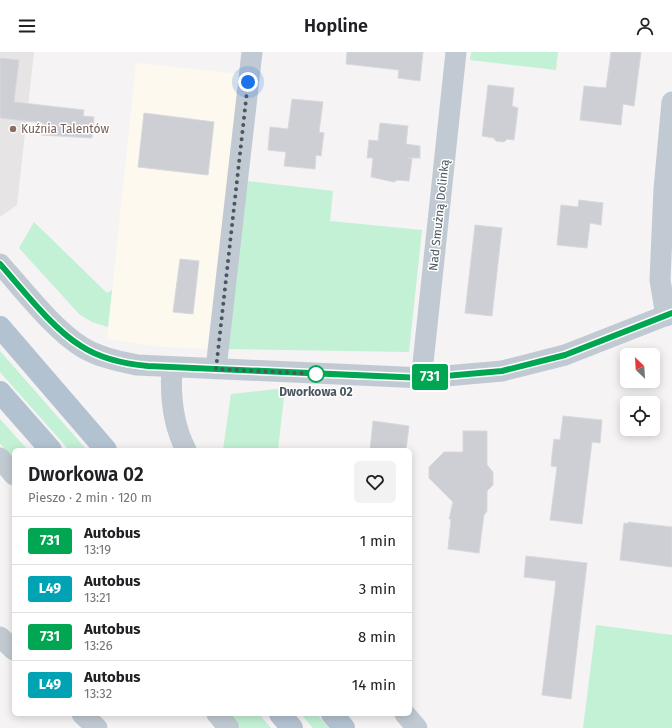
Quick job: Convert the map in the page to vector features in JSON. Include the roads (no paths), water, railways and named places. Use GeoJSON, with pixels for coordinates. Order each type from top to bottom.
{"type":"FeatureCollection","features":[{"type":"Feature","properties":{"kind":"main road"},"geometry":{"type":"LineString","coordinates":[[0,327],[104,448]]}},
{"type":"Feature","properties":{"kind":"main road"},"geometry":{"type":"LineString","coordinates":[[0,392],[49,448]]}},
{"type":"Feature","properties":{"kind":"main road"},"geometry":{"type":"LineString","coordinates":[[282,716],[292,728]]}},
{"type":"Feature","properties":{"kind":"main road"},"geometry":{"type":"LineString","coordinates":[[334,716],[344,728]]}},
{"type":"Feature","properties":{"kind":"street"},"geometry":{"type":"LineString","coordinates":[[216,369],[252,52]]}},
{"type":"Feature","properties":{"kind":"street","name":"Nad Smużną Dolinką"},"geometry":{"type":"LineString","coordinates":[[423,378],[423,363],[456,52]]}},
{"type":"Feature","properties":{"kind":"street"},"geometry":{"type":"LineString","coordinates":[[0,264],[60,330],[82,347],[121,362],[172,367],[423,378],[502,371],[565,355],[669,315],[660,280],[664,189],[672,102]]}},
{"type":"Feature","properties":{"kind":"street"},"geometry":{"type":"LineString","coordinates":[[172,367],[172,403],[182,442],[185,448]]}},
{"type":"Feature","properties":{"kind":"street"},"geometry":{"type":"LineString","coordinates":[[0,458],[12,473]]}},
{"type":"Feature","properties":{"kind":"street"},"geometry":{"type":"LineString","coordinates":[[0,637],[12,648]]}},
{"type":"Feature","properties":{"kind":"street"},"geometry":{"type":"LineString","coordinates":[[84,716],[97,728]]}},
{"type":"Feature","properties":{"kind":"street"},"geometry":{"type":"LineString","coordinates":[[219,716],[229,728]]}},
{"type":"Feature","properties":{"kind":"street"},"geometry":{"type":"LineString","coordinates":[[407,716],[417,728]]}},
{"type":"Feature","properties":{"kind":"place","name":"Kuźnia Talentów"},"geometry":{"type":"Point","coordinates":[13,129]}},
{"type":"Feature","properties":{"kind":"place","name":"Dworkowa 02"},"geometry":{"type":"Point","coordinates":[316,374]}}]}
